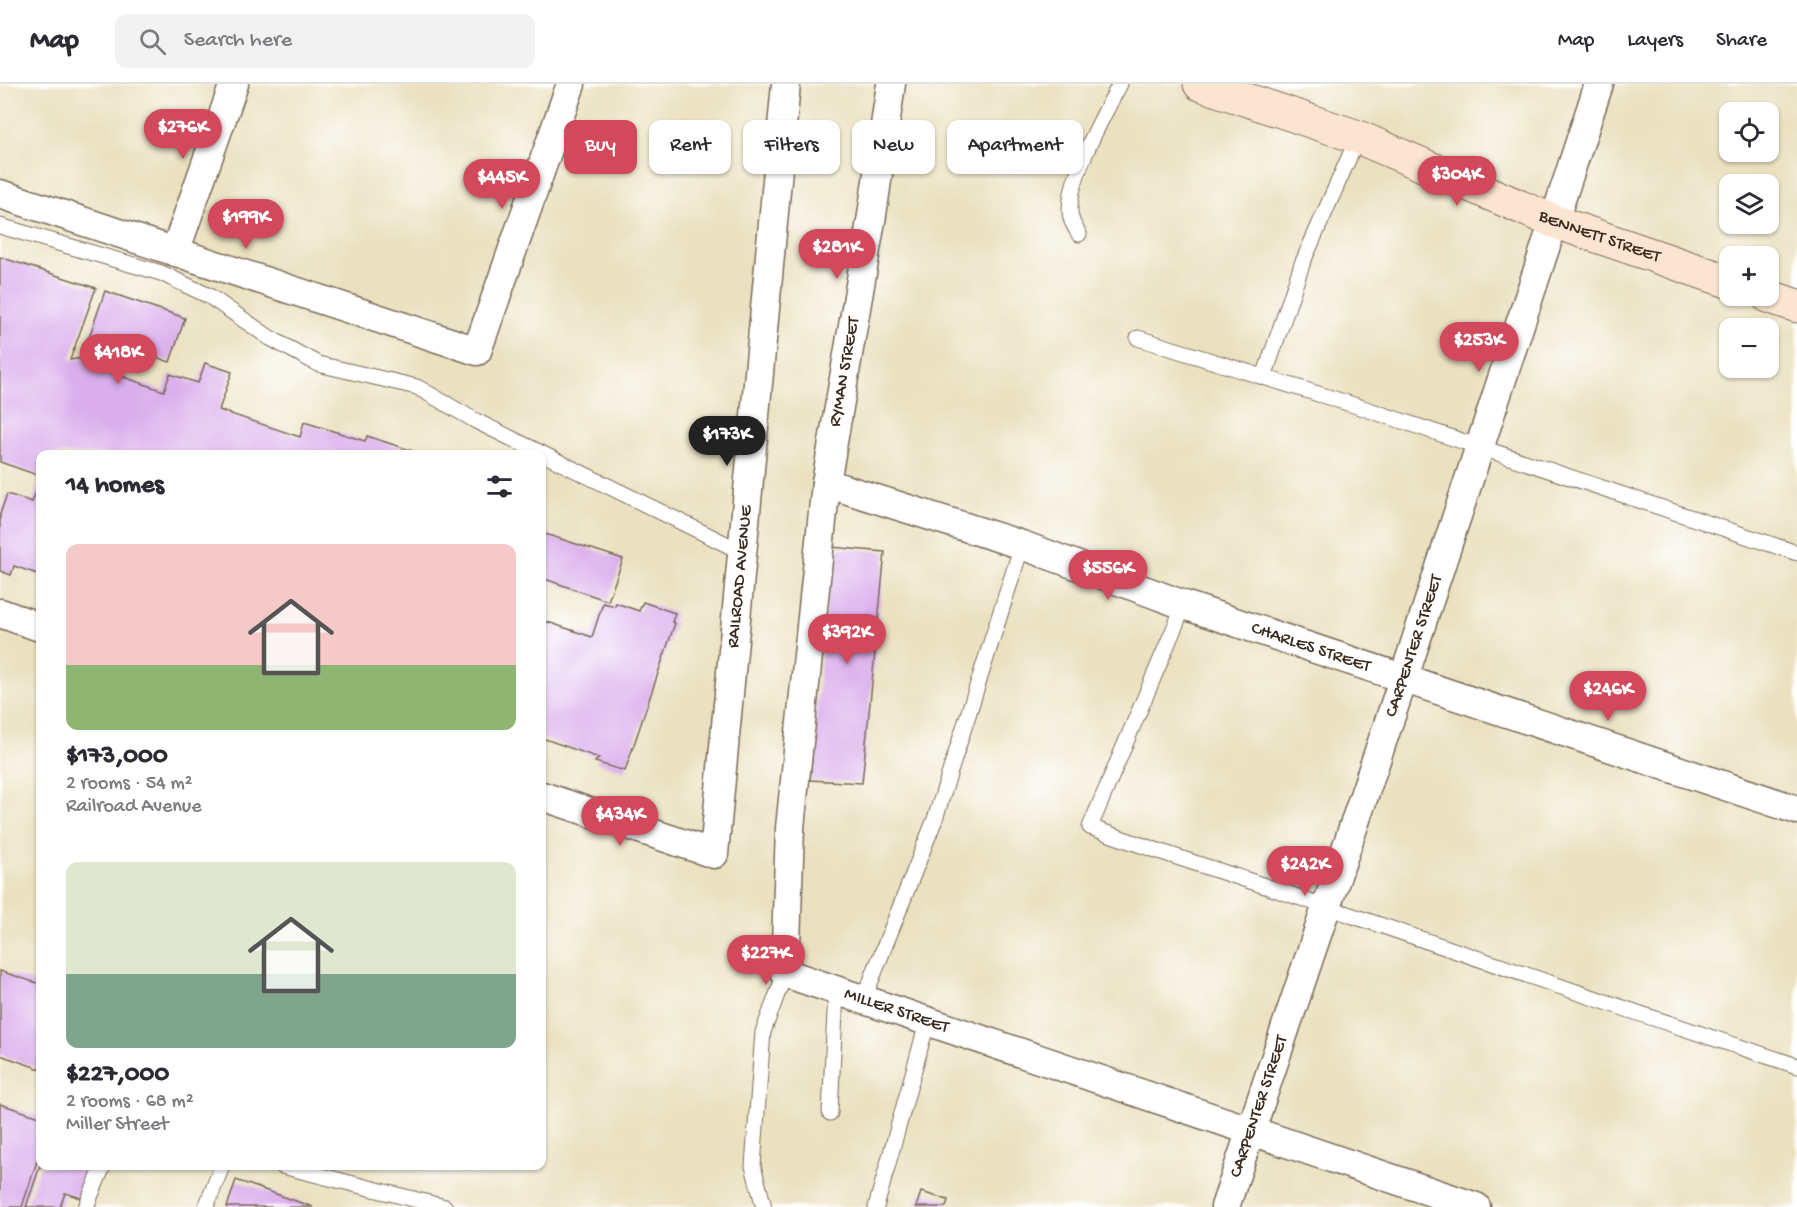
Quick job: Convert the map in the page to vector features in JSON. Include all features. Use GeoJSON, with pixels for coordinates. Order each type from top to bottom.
{"type":"FeatureCollection","features":[{"type":"Feature","properties":{"kind":"street"},"geometry":{"type":"LineString","coordinates":[[175,252],[234,84]]}},
{"type":"Feature","properties":{"kind":"street"},"geometry":{"type":"LineString","coordinates":[[0,194],[477,351],[571,84]]}},
{"type":"Feature","properties":{"kind":"street","name":"RAILROAD AVENUE"},"geometry":{"type":"LineString","coordinates":[[546,797],[714,855],[786,84]]}},
{"type":"Feature","properties":{"kind":"street","name":"RYMAN STREET"},"geometry":{"type":"LineString","coordinates":[[826,483],[872,215],[891,84]]}},
{"type":"Feature","properties":{"kind":"street","name":"BENNETT STREET"},"geometry":{"type":"LineString","coordinates":[[1200,84],[1358,137],[1553,220],[1719,278]]}},
{"type":"Feature","properties":{"kind":"street","name":"CARPENTER STREET"},"geometry":{"type":"LineString","coordinates":[[1225,1207],[1404,677],[1599,84]]}},
{"type":"Feature","properties":{"kind":"street"},"geometry":{"type":"LineString","coordinates":[[1779,300],[1797,306]]}},
{"type":"Feature","properties":{"kind":"street"},"geometry":{"type":"LineString","coordinates":[[785,973],[790,828],[826,483]]}},
{"type":"Feature","properties":{"kind":"street","name":"CHARLES STREET"},"geometry":{"type":"LineString","coordinates":[[826,483],[1022,545],[1184,605],[1797,810]]}},
{"type":"Feature","properties":{"kind":"street"},"geometry":{"type":"LineString","coordinates":[[0,613],[36,626]]}},
{"type":"Feature","properties":{"kind":"street","name":"MILLER STREET"},"geometry":{"type":"LineString","coordinates":[[785,973],[927,1023],[1476,1207]]}},
{"type":"Feature","properties":{"kind":"lane"},"geometry":{"type":"LineString","coordinates":[[1079,234],[1070,216],[1075,182],[1095,132],[1120,84]]}},
{"type":"Feature","properties":{"kind":"lane"},"geometry":{"type":"LineString","coordinates":[[1264,377],[1302,264],[1358,137]]}},
{"type":"Feature","properties":{"kind":"lane"},"geometry":{"type":"LineString","coordinates":[[0,226],[161,273],[209,296],[270,338],[318,364],[417,387],[476,421],[535,450]]}},
{"type":"Feature","properties":{"kind":"lane"},"geometry":{"type":"LineString","coordinates":[[1138,338],[1264,377],[1797,553]]}},
{"type":"Feature","properties":{"kind":"lane"},"geometry":{"type":"LineString","coordinates":[[546,455],[742,552]]}},
{"type":"Feature","properties":{"kind":"lane"},"geometry":{"type":"LineString","coordinates":[[863,1001],[935,819],[1022,545]]}},
{"type":"Feature","properties":{"kind":"lane"},"geometry":{"type":"LineString","coordinates":[[1184,605],[1090,827],[1173,858],[1326,906],[1406,936],[1797,1066]]}},
{"type":"Feature","properties":{"kind":"lane"},"geometry":{"type":"LineString","coordinates":[[764,1207],[753,1166],[763,1032],[785,973]]}},
{"type":"Feature","properties":{"kind":"lane"},"geometry":{"type":"LineString","coordinates":[[830,1113],[836,992]]}},
{"type":"Feature","properties":{"kind":"lane"},"geometry":{"type":"LineString","coordinates":[[876,1207],[927,1023]]}},
{"type":"Feature","properties":{"kind":"lane"},"geometry":{"type":"LineString","coordinates":[[86,1207],[101,1170]]}},
{"type":"Feature","properties":{"kind":"lane"},"geometry":{"type":"LineString","coordinates":[[206,1207],[220,1170]]}},
{"type":"Feature","properties":{"kind":"lane"},"geometry":{"type":"LineString","coordinates":[[298,1170],[445,1207]]}},
{"type":"Feature","properties":{"kind":"building"},"geometry":{"type":"Polygon","coordinates":[[[0,257],[96,288],[70,360],[82,358],[105,291],[185,318],[170,362],[103,339],[92,366],[164,391],[170,374],[198,383],[205,363],[232,372],[219,410],[300,437],[304,422],[365,441],[367,436],[410,450],[36,450],[36,475],[0,462],[0,257]]]}},
{"type":"Feature","properties":{"kind":"building"},"geometry":{"type":"Polygon","coordinates":[[[36,492],[36,574],[14,566],[11,575],[0,571],[0,514],[7,494],[32,502],[36,492]]]}},
{"type":"Feature","properties":{"kind":"building"},"geometry":{"type":"Polygon","coordinates":[[[546,534],[623,559],[608,601],[546,579],[546,534]]]}},
{"type":"Feature","properties":{"kind":"building"},"geometry":{"type":"Polygon","coordinates":[[[831,547],[885,552],[862,783],[810,780],[831,547]]]}},
{"type":"Feature","properties":{"kind":"building"},"geometry":{"type":"Polygon","coordinates":[[[643,602],[675,613],[672,622],[675,623],[625,771],[595,762],[599,758],[546,739],[546,621],[592,637],[603,603],[615,606],[616,603],[639,611],[643,602]]]}},
{"type":"Feature","properties":{"kind":"building"},"geometry":{"type":"Polygon","coordinates":[[[0,971],[36,983],[36,1068],[0,1055],[0,971]]]}},
{"type":"Feature","properties":{"kind":"building"},"geometry":{"type":"Polygon","coordinates":[[[0,1104],[36,1116],[36,1164],[22,1207],[0,1207],[0,1104]]]}},
{"type":"Feature","properties":{"kind":"building"},"geometry":{"type":"Polygon","coordinates":[[[39,1170],[95,1170],[85,1199],[65,1193],[60,1207],[26,1207],[39,1170]]]}},
{"type":"Feature","properties":{"kind":"building"},"geometry":{"type":"Polygon","coordinates":[[[236,1180],[313,1207],[227,1207],[236,1180]]]}},
{"type":"Feature","properties":{"kind":"building"},"geometry":{"type":"Polygon","coordinates":[[[921,1192],[948,1200],[946,1207],[916,1207],[921,1192]]]}}]}
